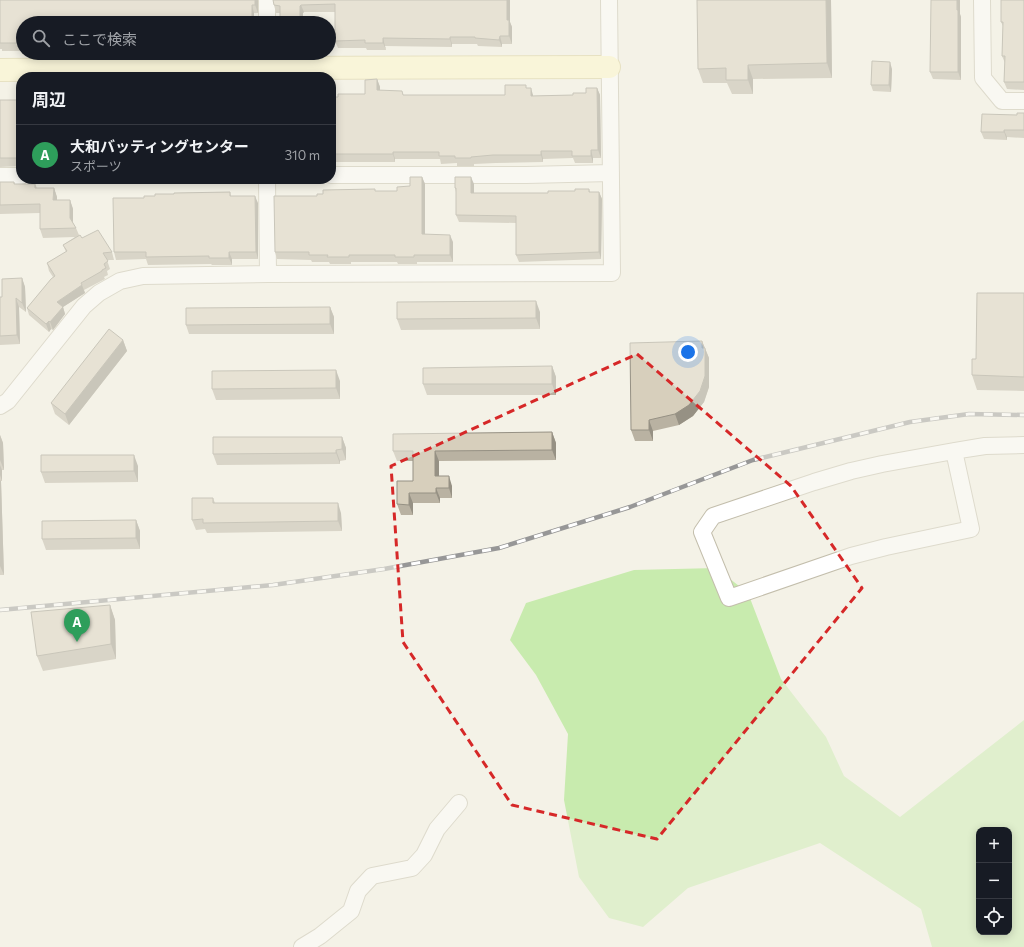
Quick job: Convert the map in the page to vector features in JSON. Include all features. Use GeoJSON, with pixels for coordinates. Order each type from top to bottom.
{"type":"FeatureCollection","features":[{"type":"Feature","properties":{"kind":"street"},"geometry":{"type":"LineString","coordinates":[[267,0],[267,16]]}},
{"type":"Feature","properties":{"kind":"street"},"geometry":{"type":"LineString","coordinates":[[0,406],[8,401],[84,306],[98,293],[120,281],[143,276],[268,274],[612,273],[609,0]]}},
{"type":"Feature","properties":{"kind":"street"},"geometry":{"type":"LineString","coordinates":[[982,0],[983,78],[1002,101],[1024,101]]}},
{"type":"Feature","properties":{"kind":"street"},"geometry":{"type":"LineString","coordinates":[[0,70],[267,66],[609,67]]}},
{"type":"Feature","properties":{"kind":"street"},"geometry":{"type":"LineString","coordinates":[[336,175],[526,175],[612,173]]}},
{"type":"Feature","properties":{"kind":"street"},"geometry":{"type":"LineString","coordinates":[[0,176],[16,176]]}},
{"type":"Feature","properties":{"kind":"street"},"geometry":{"type":"LineString","coordinates":[[267,184],[268,274]]}},
{"type":"Feature","properties":{"kind":"street"},"geometry":{"type":"LineString","coordinates":[[954,451],[971,529],[851,556],[729,598],[702,532],[713,516],[851,471],[882,464],[954,451],[986,446],[1024,445]]}},
{"type":"Feature","properties":{"kind":"street"},"geometry":{"type":"LineString","coordinates":[[302,947],[322,941],[351,911],[358,891],[372,876],[412,868],[424,855],[437,829],[459,803]]}},
{"type":"Feature","properties":{"kind":"highlighted area"},"geometry":{"type":"Polygon","coordinates":[[[637,354],[791,486],[862,588],[657,839],[512,805],[403,642],[391,466],[637,354]]]}},
{"type":"Feature","properties":{"kind":"green space"},"geometry":{"type":"Polygon","coordinates":[[[716,568],[748,593],[781,679],[826,737],[844,776],[900,817],[1024,720],[1024,947],[932,947],[921,909],[820,843],[688,888],[643,927],[609,918],[579,877],[564,800],[568,734],[536,675],[510,640],[526,603],[634,570],[716,568]]]}},
{"type":"Feature","properties":{"kind":"building"},"geometry":{"type":"Polygon","coordinates":[[[0,0],[255,0],[255,5],[252,5],[252,16],[16,16],[16,43],[0,43],[0,0]]]}},
{"type":"Feature","properties":{"kind":"building"},"geometry":{"type":"Polygon","coordinates":[[[273,0],[507,0],[509,36],[500,36],[499,40],[475,37],[450,37],[450,39],[383,38],[383,43],[365,43],[365,40],[336,41],[335,4],[301,5],[300,16],[280,16],[280,6],[274,5],[273,0]]]}},
{"type":"Feature","properties":{"kind":"building"},"geometry":{"type":"Polygon","coordinates":[[[697,0],[826,0],[827,63],[748,65],[748,80],[726,80],[726,68],[698,69],[697,0]]]}},
{"type":"Feature","properties":{"kind":"building"},"geometry":{"type":"Polygon","coordinates":[[[931,0],[957,0],[958,72],[930,72],[931,0]]]}},
{"type":"Feature","properties":{"kind":"building"},"geometry":{"type":"Polygon","coordinates":[[[1001,0],[1024,0],[1024,82],[1004,82],[1005,56],[1002,56],[1003,22],[1001,22],[1001,0]]]}},
{"type":"Feature","properties":{"kind":"building"},"geometry":{"type":"Polygon","coordinates":[[[872,61],[890,62],[889,85],[871,85],[872,61]]]}},
{"type":"Feature","properties":{"kind":"building"},"geometry":{"type":"Polygon","coordinates":[[[377,79],[377,90],[402,91],[403,95],[505,95],[505,85],[526,85],[526,88],[531,88],[531,96],[573,95],[573,93],[586,93],[586,88],[597,88],[598,150],[591,150],[591,156],[572,156],[572,151],[541,151],[541,155],[493,155],[471,158],[439,156],[439,152],[336,154],[336,97],[338,97],[338,94],[365,94],[365,80],[377,79]]]}},
{"type":"Feature","properties":{"kind":"building"},"geometry":{"type":"Polygon","coordinates":[[[0,100],[16,100],[16,158],[0,158],[0,100]]]}},
{"type":"Feature","properties":{"kind":"building"},"geometry":{"type":"Polygon","coordinates":[[[1017,113],[1024,113],[1024,130],[981,132],[982,114],[1017,115],[1017,113]]]}},
{"type":"Feature","properties":{"kind":"building"},"geometry":{"type":"Polygon","coordinates":[[[410,177],[422,177],[422,234],[450,235],[450,255],[414,255],[414,257],[395,257],[395,255],[349,255],[349,257],[327,257],[328,255],[309,255],[309,252],[275,252],[274,196],[317,196],[317,194],[323,194],[323,190],[375,189],[375,191],[397,191],[397,187],[410,186],[410,177]]]}},
{"type":"Feature","properties":{"kind":"building"},"geometry":{"type":"Polygon","coordinates":[[[455,177],[471,177],[471,193],[548,193],[548,191],[575,191],[575,189],[589,189],[589,192],[599,192],[599,252],[516,255],[516,216],[456,215],[455,177]]]}},
{"type":"Feature","properties":{"kind":"building"},"geometry":{"type":"Polygon","coordinates":[[[0,182],[35,184],[35,188],[54,188],[53,200],[70,200],[70,218],[76,228],[40,229],[40,204],[0,205],[0,182]]]}},
{"type":"Feature","properties":{"kind":"building"},"geometry":{"type":"Polygon","coordinates":[[[230,192],[230,196],[255,196],[256,252],[229,252],[229,258],[209,258],[209,256],[146,257],[146,252],[114,252],[113,198],[144,198],[144,196],[155,196],[155,194],[174,193],[230,192]]]}},
{"type":"Feature","properties":{"kind":"building"},"geometry":{"type":"Polygon","coordinates":[[[98,230],[112,252],[103,253],[108,261],[104,264],[106,268],[81,283],[82,285],[57,302],[63,307],[50,322],[49,321],[46,324],[27,308],[55,276],[47,263],[67,251],[63,245],[80,235],[82,238],[98,230]]]}},
{"type":"Feature","properties":{"kind":"building"},"geometry":{"type":"Polygon","coordinates":[[[22,278],[22,303],[16,298],[17,335],[0,336],[0,297],[2,297],[2,279],[22,278]]]}},
{"type":"Feature","properties":{"kind":"building"},"geometry":{"type":"Polygon","coordinates":[[[977,293],[1024,293],[1024,377],[972,375],[972,359],[976,359],[977,293]]]}},
{"type":"Feature","properties":{"kind":"building"},"geometry":{"type":"Polygon","coordinates":[[[536,301],[536,318],[397,319],[397,302],[536,301]]]}},
{"type":"Feature","properties":{"kind":"building"},"geometry":{"type":"Polygon","coordinates":[[[330,307],[330,324],[186,325],[186,308],[330,307]]]}},
{"type":"Feature","properties":{"kind":"building"},"geometry":{"type":"Polygon","coordinates":[[[109,329],[123,340],[65,414],[51,403],[109,329]]]}},
{"type":"Feature","properties":{"kind":"building"},"geometry":{"type":"Polygon","coordinates":[[[702,341],[702,348],[705,348],[705,376],[700,391],[689,405],[675,414],[649,420],[649,430],[631,430],[630,343],[702,341]]]}},
{"type":"Feature","properties":{"kind":"building"},"geometry":{"type":"Polygon","coordinates":[[[552,366],[552,384],[423,384],[423,368],[552,366]]]}},
{"type":"Feature","properties":{"kind":"building"},"geometry":{"type":"Polygon","coordinates":[[[336,370],[336,388],[212,389],[212,371],[336,370]]]}},
{"type":"Feature","properties":{"kind":"building"},"geometry":{"type":"Polygon","coordinates":[[[552,432],[552,450],[435,451],[435,476],[449,476],[449,488],[436,488],[436,493],[409,493],[409,505],[397,504],[397,481],[413,481],[413,451],[393,451],[393,434],[552,432]]]}},
{"type":"Feature","properties":{"kind":"building"},"geometry":{"type":"Polygon","coordinates":[[[213,437],[342,437],[342,449],[336,450],[336,453],[213,454],[213,437]]]}},
{"type":"Feature","properties":{"kind":"building"},"geometry":{"type":"Polygon","coordinates":[[[41,455],[134,455],[134,471],[41,472],[41,455]]]}},
{"type":"Feature","properties":{"kind":"building"},"geometry":{"type":"Polygon","coordinates":[[[192,498],[213,498],[213,503],[338,503],[338,521],[203,523],[203,519],[192,520],[192,498]]]}},
{"type":"Feature","properties":{"kind":"building"},"geometry":{"type":"Polygon","coordinates":[[[136,520],[136,538],[42,539],[42,521],[136,520]]]}},
{"type":"Feature","properties":{"kind":"building"},"geometry":{"type":"Polygon","coordinates":[[[110,605],[111,644],[37,656],[31,612],[110,605]]]}},
{"type":"Feature","properties":{"kind":"railway"},"geometry":{"type":"LineString","coordinates":[[0,610],[273,585],[384,569],[499,548],[630,507],[753,460],[910,422],[969,414],[1024,415]]}},
{"type":"Feature","properties":{"kind":"place","name":"大和バッティングセンター"},"geometry":{"type":"Point","coordinates":[77,642]}}]}
